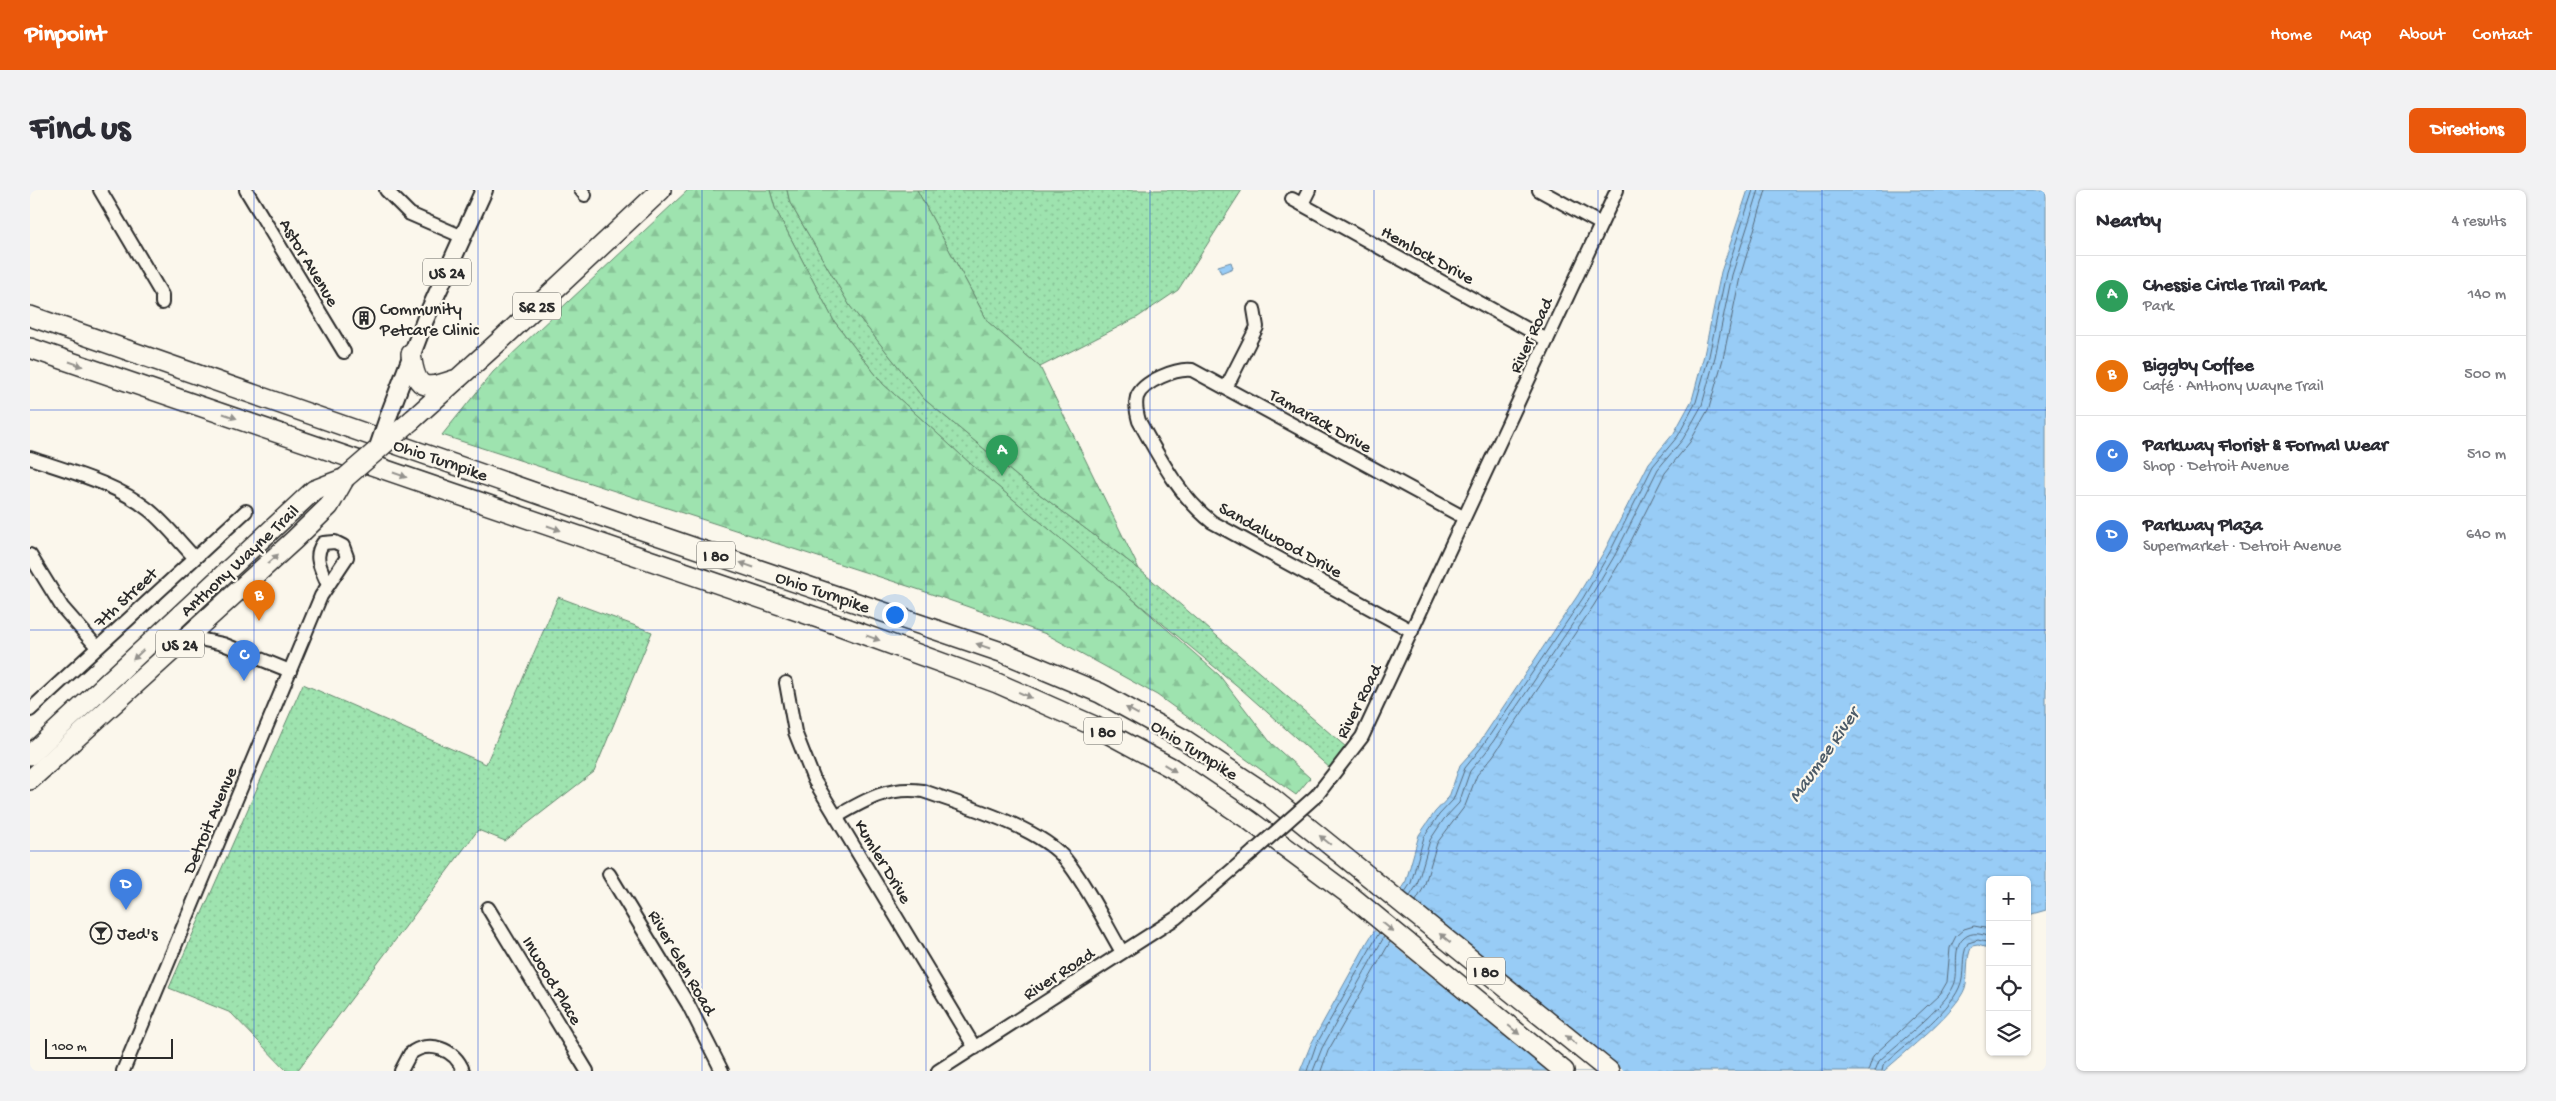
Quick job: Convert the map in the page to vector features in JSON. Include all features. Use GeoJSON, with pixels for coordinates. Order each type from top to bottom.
{"type":"FeatureCollection","features":[{"type":"Feature","properties":{"kind":"highway","name":"Anthony Wayne Trail"},"geometry":{"type":"LineString","coordinates":[[30,780],[329,506],[345,478],[378,447],[458,379],[661,190]]}},
{"type":"Feature","properties":{"kind":"highway","name":"Ohio Turnpike"},"geometry":{"type":"LineString","coordinates":[[30,316],[607,518],[1004,653],[1100,693],[1185,740],[1268,795],[1609,1071]]}},
{"type":"Feature","properties":{"kind":"highway","name":"Ohio Turnpike"},"geometry":{"type":"LineString","coordinates":[[30,348],[799,612],[998,683],[1092,725],[1172,768],[1249,820],[1351,896],[1564,1071]]}},
{"type":"Feature","properties":{"kind":"highway"},"geometry":{"type":"LineString","coordinates":[[411,354],[414,376],[421,384],[434,387],[458,379]]}},
{"type":"Feature","properties":{"kind":"highway","name":"Anthony Wayne Trail"},"geometry":{"type":"LineString","coordinates":[[30,755],[314,490],[345,478]]}},
{"type":"Feature","properties":{"kind":"highway"},"geometry":{"type":"LineString","coordinates":[[50,762],[190,646],[204,640]]}},
{"type":"Feature","properties":{"kind":"main road","name":"US 24"},"geometry":{"type":"LineString","coordinates":[[378,447],[411,354],[484,190]]}},
{"type":"Feature","properties":{"kind":"street"},"geometry":{"type":"LineString","coordinates":[[100,190],[162,295],[162,303]]}},
{"type":"Feature","properties":{"kind":"street","name":"Astor Avenue"},"geometry":{"type":"LineString","coordinates":[[246,190],[344,352]]}},
{"type":"Feature","properties":{"kind":"street"},"geometry":{"type":"LineString","coordinates":[[386,190],[410,214],[463,237]]}},
{"type":"Feature","properties":{"kind":"street","name":"Hemlock Drive"},"geometry":{"type":"LineString","coordinates":[[1309,190],[1297,202],[1547,340]]}},
{"type":"Feature","properties":{"kind":"street"},"geometry":{"type":"LineString","coordinates":[[1539,190],[1601,224]]}},
{"type":"Feature","properties":{"kind":"street","name":"River Road"},"geometry":{"type":"LineString","coordinates":[[938,1071],[1176,918],[1317,795],[1362,737],[1617,190]]}},
{"type":"Feature","properties":{"kind":"street"},"geometry":{"type":"LineString","coordinates":[[1226,388],[1257,327],[1254,309]]}},
{"type":"Feature","properties":{"kind":"street","name":"Tamarack Drive"},"geometry":{"type":"LineString","coordinates":[[1160,378],[1182,369],[1192,370],[1463,517]]}},
{"type":"Feature","properties":{"kind":"street","name":"Sandalwood Drive"},"geometry":{"type":"LineString","coordinates":[[1160,378],[1146,386],[1137,396],[1136,410],[1139,421],[1179,488],[1195,509],[1212,522],[1412,631]]}},
{"type":"Feature","properties":{"kind":"street"},"geometry":{"type":"LineString","coordinates":[[30,458],[109,486],[129,496],[159,519],[194,557]]}},
{"type":"Feature","properties":{"kind":"street","name":"7th Street"},"geometry":{"type":"LineString","coordinates":[[30,710],[246,511]]}},
{"type":"Feature","properties":{"kind":"street"},"geometry":{"type":"LineString","coordinates":[[30,556],[62,607],[97,647]]}},
{"type":"Feature","properties":{"kind":"street","name":"Detroit Avenue"},"geometry":{"type":"LineString","coordinates":[[123,1071],[328,583]]}},
{"type":"Feature","properties":{"kind":"street"},"geometry":{"type":"LineString","coordinates":[[208,618],[211,633],[223,644]]}},
{"type":"Feature","properties":{"kind":"street"},"geometry":{"type":"LineString","coordinates":[[204,640],[223,644],[290,671]]}},
{"type":"Feature","properties":{"kind":"street","name":"Kumler Drive"},"geometry":{"type":"LineString","coordinates":[[786,683],[795,732],[814,780],[975,1048]]}},
{"type":"Feature","properties":{"kind":"street"},"geometry":{"type":"LineString","coordinates":[[836,817],[876,794],[896,789],[913,789],[984,813],[1045,841],[1066,860],[1122,952]]}},
{"type":"Feature","properties":{"kind":"street","name":"River Glen Road"},"geometry":{"type":"LineString","coordinates":[[609,874],[688,1004],[722,1071]]}},
{"type":"Feature","properties":{"kind":"street","name":"Inwood Place"},"geometry":{"type":"LineString","coordinates":[[488,908],[588,1071]]}},
{"type":"Feature","properties":{"kind":"street"},"geometry":{"type":"LineString","coordinates":[[401,1071],[405,1060],[414,1050],[429,1047],[446,1050],[457,1060],[462,1071]]}},
{"type":"Feature","properties":{"kind":"green space"},"geometry":{"type":"Polygon","coordinates":[[[688,190],[770,190],[775,208],[834,321],[883,384],[973,466],[1120,588],[1219,675],[1271,743],[1310,778],[1296,795],[1157,695],[1046,634],[920,590],[442,435],[493,372],[688,190]]]}},
{"type":"Feature","properties":{"kind":"green space"},"geometry":{"type":"Polygon","coordinates":[[[770,190],[787,190],[790,203],[850,306],[924,399],[1030,487],[1139,569],[1346,747],[1331,769],[1241,689],[973,466],[883,384],[834,321],[775,208],[770,190]]]}},
{"type":"Feature","properties":{"kind":"green space"},"geometry":{"type":"Polygon","coordinates":[[[787,190],[917,190],[988,322],[1040,367],[1139,569],[1030,487],[924,399],[850,306],[790,203],[787,190]]]}},
{"type":"Feature","properties":{"kind":"green space"},"geometry":{"type":"Polygon","coordinates":[[[917,190],[1242,190],[1178,290],[1138,317],[1040,367],[988,322],[917,190]]]}},
{"type":"Feature","properties":{"kind":"green space"},"geometry":{"type":"Polygon","coordinates":[[[558,597],[652,632],[594,772],[505,841],[478,830],[297,1071],[287,1071],[231,1013],[169,988],[303,684],[486,764],[558,597]]]}},
{"type":"Feature","properties":{"kind":"water","name":"Maumee River"},"geometry":{"type":"Polygon","coordinates":[[[1748,190],[2046,190],[2046,910],[2031,915],[2031,876],[1986,876],[1986,948],[1978,945],[1972,946],[1965,988],[1952,1008],[1941,1020],[1884,1071],[1300,1071],[1311,1044],[1368,941],[1406,881],[1419,835],[1435,812],[1449,797],[1460,765],[1477,746],[1578,595],[1605,550],[1649,463],[1674,433],[1692,400],[1704,355],[1721,272],[1748,190]]]}},
{"type":"Feature","properties":{"kind":"water"},"geometry":{"type":"Polygon","coordinates":[[[1231,262],[1233,268],[1221,273],[1218,266],[1231,262]]]}},
{"type":"Feature","properties":{"kind":"pier"},"geometry":{"type":"Polygon","coordinates":[[[1399,888],[1624,1071],[1548,1071],[1373,929],[1399,888]]]}},
{"type":"Feature","properties":{"kind":"place","name":"Community Petcare Clinic"},"geometry":{"type":"Point","coordinates":[364,318]}},
{"type":"Feature","properties":{"kind":"place","name":"Chessie Circle Trail Park"},"geometry":{"type":"Point","coordinates":[1002,476]}},
{"type":"Feature","properties":{"kind":"place","name":"Biggby Coffee"},"geometry":{"type":"Point","coordinates":[259,621]}},
{"type":"Feature","properties":{"kind":"place","name":"Parkway Florist & Formal Wear"},"geometry":{"type":"Point","coordinates":[244,681]}},
{"type":"Feature","properties":{"kind":"place","name":"Parkway Plaza"},"geometry":{"type":"Point","coordinates":[126,910]}},
{"type":"Feature","properties":{"kind":"place","name":"Jed's"},"geometry":{"type":"Point","coordinates":[101,933]}}]}
